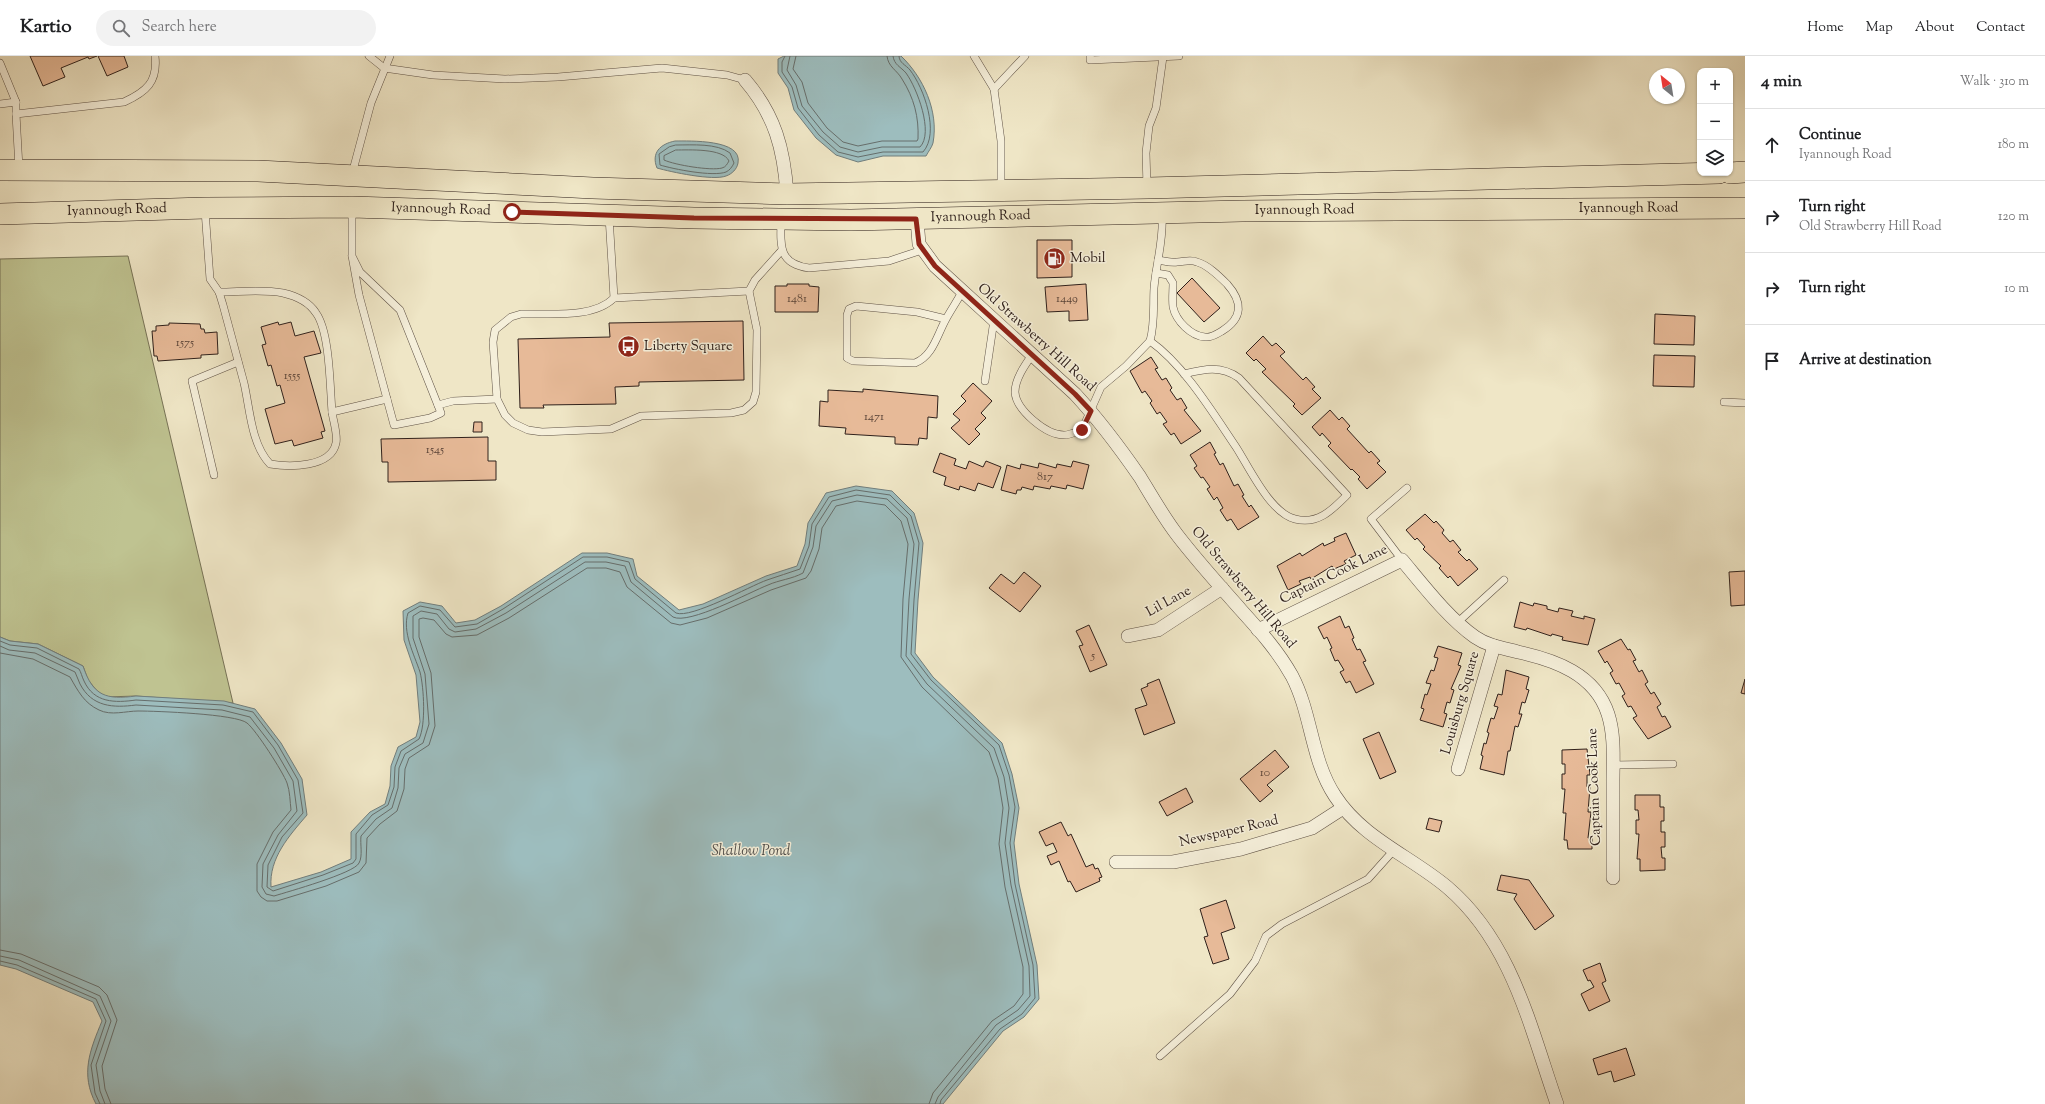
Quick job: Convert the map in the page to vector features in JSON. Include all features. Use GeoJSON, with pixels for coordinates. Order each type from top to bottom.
{"type":"FeatureCollection","features":[{"type":"Feature","properties":{"kind":"main road","name":"Iyannough Road"},"geometry":{"type":"LineString","coordinates":[[10,170],[176,170],[352,174],[593,188],[787,194],[1148,188],[1697,174]]}},
{"type":"Feature","properties":{"kind":"main road"},"geometry":{"type":"LineString","coordinates":[[1733,173],[1745,172]]}},
{"type":"Feature","properties":{"kind":"main road","name":"Iyannough Road"},"geometry":{"type":"LineString","coordinates":[[0,214],[205,208],[352,208],[609,216],[782,219],[916,219],[1162,213],[1745,208]]}},
{"type":"Feature","properties":{"kind":"street"},"geometry":{"type":"LineString","coordinates":[[745,80],[763,105],[777,133],[784,161],[787,194]]}},
{"type":"Feature","properties":{"kind":"street","name":"Old Strawberry Hill Road"},"geometry":{"type":"LineString","coordinates":[[916,219],[918,237],[922,250],[935,266],[1091,411],[1120,449],[1177,535],[1272,646],[1293,678],[1320,764],[1334,795],[1343,808],[1364,829],[1431,875],[1475,915],[1495,945],[1521,997],[1557,1104]]}},
{"type":"Feature","properties":{"kind":"street","name":"Captain Cook Lane"},"geometry":{"type":"LineString","coordinates":[[1258,630],[1402,560],[1458,622],[1476,637],[1494,646],[1554,661],[1580,675],[1591,686],[1608,714],[1613,738],[1613,878]]}},
{"type":"Feature","properties":{"kind":"street","name":"Lil Lane"},"geometry":{"type":"LineString","coordinates":[[1128,636],[1158,630],[1222,588]]}},
{"type":"Feature","properties":{"kind":"street","name":"Louisburg Square"},"geometry":{"type":"LineString","coordinates":[[1458,769],[1494,646]]}},
{"type":"Feature","properties":{"kind":"street","name":"Newspaper Road"},"geometry":{"type":"LineString","coordinates":[[1116,862],[1173,862],[1241,849],[1312,828],[1343,808]]}},
{"type":"Feature","properties":{"kind":"lane"},"geometry":{"type":"LineString","coordinates":[[16,114],[124,102],[136,97],[149,86],[157,69],[155,56]]}},
{"type":"Feature","properties":{"kind":"lane"},"geometry":{"type":"LineString","coordinates":[[369,56],[384,68],[433,75],[505,78],[583,76],[662,68],[726,75],[745,80]]}},
{"type":"Feature","properties":{"kind":"lane"},"geometry":{"type":"LineString","coordinates":[[352,174],[366,120],[384,68],[390,56]]}},
{"type":"Feature","properties":{"kind":"lane"},"geometry":{"type":"LineString","coordinates":[[974,56],[994,89],[1001,141],[1001,191]]}},
{"type":"Feature","properties":{"kind":"lane"},"geometry":{"type":"LineString","coordinates":[[994,89],[1025,56]]}},
{"type":"Feature","properties":{"kind":"lane"},"geometry":{"type":"LineString","coordinates":[[1090,56],[1090,60],[1179,56]]}},
{"type":"Feature","properties":{"kind":"lane"},"geometry":{"type":"LineString","coordinates":[[1148,188],[1146,153],[1149,126],[1156,108],[1163,57]]}},
{"type":"Feature","properties":{"kind":"lane"},"geometry":{"type":"LineString","coordinates":[[0,63],[16,102],[10,170]]}},
{"type":"Feature","properties":{"kind":"lane"},"geometry":{"type":"LineString","coordinates":[[0,104],[16,102]]}},
{"type":"Feature","properties":{"kind":"lane"},"geometry":{"type":"LineString","coordinates":[[205,208],[210,279],[219,292],[262,456],[270,464],[290,467],[321,461],[330,454],[336,442],[328,357],[323,331],[317,314],[309,305],[297,297],[282,293],[219,292]]}},
{"type":"Feature","properties":{"kind":"lane"},"geometry":{"type":"LineString","coordinates":[[352,208],[350,237],[352,256],[359,295],[394,425],[430,418],[441,413],[400,310],[360,272],[352,256]]}},
{"type":"Feature","properties":{"kind":"lane"},"geometry":{"type":"LineString","coordinates":[[1032,355],[1019,378],[1015,393],[1022,406],[1039,425],[1058,434],[1065,435],[1082,430],[1101,387],[1126,366],[1150,341],[1153,331],[1156,273],[1163,228],[1162,213]]}},
{"type":"Feature","properties":{"kind":"lane"},"geometry":{"type":"LineString","coordinates":[[609,216],[614,298]]}},
{"type":"Feature","properties":{"kind":"lane"},"geometry":{"type":"LineString","coordinates":[[782,219],[780,237],[782,250],[789,262],[796,266],[809,268],[889,261],[922,250]]}},
{"type":"Feature","properties":{"kind":"lane"},"geometry":{"type":"LineString","coordinates":[[749,291],[614,298],[600,309],[587,312],[521,314],[511,317],[495,330],[493,342],[497,399],[505,415],[513,424],[528,430],[542,432],[610,429],[641,416],[731,413],[744,410],[753,402],[758,378],[757,330],[749,291],[755,280],[782,250]]}},
{"type":"Feature","properties":{"kind":"lane"},"geometry":{"type":"LineString","coordinates":[[1156,273],[1168,275],[1173,283],[1175,313],[1190,331],[1204,337],[1209,337],[1223,331],[1235,321],[1238,301],[1232,290],[1200,262],[1192,260],[1175,263],[1158,260]]}},
{"type":"Feature","properties":{"kind":"lane"},"geometry":{"type":"LineString","coordinates":[[946,319],[917,312],[856,306],[850,309],[847,314],[847,358],[853,361],[915,363],[922,360],[929,352],[962,292]]}},
{"type":"Feature","properties":{"kind":"lane"},"geometry":{"type":"LineString","coordinates":[[985,381],[994,320]]}},
{"type":"Feature","properties":{"kind":"lane"},"geometry":{"type":"LineString","coordinates":[[1150,341],[1164,351],[1184,374],[1264,491],[1272,502],[1287,516],[1302,521],[1327,515],[1346,495],[1239,378],[1223,369],[1204,369],[1184,374]]}},
{"type":"Feature","properties":{"kind":"lane"},"geometry":{"type":"LineString","coordinates":[[214,475],[192,381],[238,362]]}},
{"type":"Feature","properties":{"kind":"lane"},"geometry":{"type":"LineString","coordinates":[[332,412],[387,399]]}},
{"type":"Feature","properties":{"kind":"lane"},"geometry":{"type":"LineString","coordinates":[[438,405],[453,402],[497,399]]}},
{"type":"Feature","properties":{"kind":"lane"},"geometry":{"type":"LineString","coordinates":[[1724,402],[1745,403]]}},
{"type":"Feature","properties":{"kind":"lane"},"geometry":{"type":"LineString","coordinates":[[1402,560],[1371,519],[1407,488]]}},
{"type":"Feature","properties":{"kind":"lane"},"geometry":{"type":"LineString","coordinates":[[1458,622],[1504,580]]}},
{"type":"Feature","properties":{"kind":"lane"},"geometry":{"type":"LineString","coordinates":[[1613,764],[1673,764]]}},
{"type":"Feature","properties":{"kind":"lane"},"geometry":{"type":"LineString","coordinates":[[1160,1056],[1230,994],[1255,961],[1266,936],[1282,924],[1368,879],[1394,850]]}},
{"type":"Feature","properties":{"kind":"green space"},"geometry":{"type":"Polygon","coordinates":[[[128,256],[233,703],[136,696],[106,697],[98,692],[88,680],[83,666],[38,644],[10,641],[0,637],[0,259],[128,256]]]}},
{"type":"Feature","properties":{"kind":"water"},"geometry":{"type":"Polygon","coordinates":[[[784,56],[901,56],[916,74],[928,95],[934,119],[933,143],[926,156],[883,156],[858,162],[836,155],[816,138],[794,110],[788,88],[778,73],[778,59],[784,56]]]}},
{"type":"Feature","properties":{"kind":"water"},"geometry":{"type":"Polygon","coordinates":[[[675,141],[691,141],[724,145],[732,149],[737,155],[738,163],[730,174],[720,177],[692,175],[657,168],[655,158],[658,150],[665,144],[675,141]]]}},
{"type":"Feature","properties":{"kind":"water","name":"Shallow Pond"},"geometry":{"type":"Polygon","coordinates":[[[856,486],[892,491],[914,513],[923,543],[915,653],[933,677],[1002,743],[1012,774],[1019,808],[1014,843],[1019,884],[1037,965],[1039,999],[1024,1017],[1003,1031],[943,1104],[96,1104],[88,1082],[88,1062],[102,1021],[93,1002],[16,969],[0,965],[0,637],[10,641],[38,644],[83,666],[91,684],[96,690],[109,696],[224,701],[255,709],[281,743],[302,779],[307,815],[287,839],[277,857],[271,876],[271,887],[321,872],[351,859],[351,832],[370,812],[385,804],[390,786],[391,766],[398,747],[416,737],[420,722],[416,675],[404,640],[403,611],[420,602],[442,606],[456,623],[475,620],[501,606],[582,553],[607,553],[633,559],[637,576],[679,610],[703,604],[766,576],[797,566],[805,544],[808,523],[826,493],[856,486]]]}},
{"type":"Feature","properties":{"kind":"building"},"geometry":{"type":"Polygon","coordinates":[[[30,56],[97,56],[89,59],[88,57],[61,68],[65,77],[43,86],[30,56]]]}},
{"type":"Feature","properties":{"kind":"building"},"geometry":{"type":"Polygon","coordinates":[[[98,56],[124,56],[128,67],[107,76],[98,56]]]}},
{"type":"Feature","properties":{"kind":"building","name":"Mobil"},"geometry":{"type":"Polygon","coordinates":[[[1037,240],[1072,240],[1072,277],[1037,278],[1037,240]]]}},
{"type":"Feature","properties":{"kind":"building"},"geometry":{"type":"Polygon","coordinates":[[[1192,278],[1220,308],[1204,322],[1177,293],[1192,278]]]}},
{"type":"Feature","properties":{"kind":"building"},"geometry":{"type":"Polygon","coordinates":[[[787,284],[809,284],[809,286],[819,287],[818,312],[775,312],[775,286],[787,286],[787,284]]]}},
{"type":"Feature","properties":{"kind":"building"},"geometry":{"type":"Polygon","coordinates":[[[1086,284],[1088,320],[1069,321],[1069,311],[1047,312],[1045,287],[1086,284]]]}},
{"type":"Feature","properties":{"kind":"building"},"geometry":{"type":"Polygon","coordinates":[[[1655,314],[1695,316],[1694,345],[1654,344],[1655,314]]]}},
{"type":"Feature","properties":{"kind":"building"},"geometry":{"type":"Polygon","coordinates":[[[743,321],[744,380],[639,382],[639,386],[615,387],[616,404],[543,405],[544,408],[520,408],[518,339],[610,337],[609,323],[743,321]]]}},
{"type":"Feature","properties":{"kind":"building"},"geometry":{"type":"Polygon","coordinates":[[[278,322],[279,325],[291,322],[295,336],[314,331],[321,353],[304,357],[325,431],[321,432],[323,438],[294,446],[292,440],[275,444],[265,409],[285,403],[280,385],[277,386],[271,365],[268,366],[262,345],[266,344],[261,327],[278,322]]]}},
{"type":"Feature","properties":{"kind":"building"},"geometry":{"type":"Polygon","coordinates":[[[169,323],[200,324],[201,329],[204,329],[205,333],[217,332],[218,354],[201,355],[201,358],[158,361],[157,356],[154,356],[152,331],[156,331],[156,326],[169,325],[169,323]]]}},
{"type":"Feature","properties":{"kind":"building"},"geometry":{"type":"Polygon","coordinates":[[[1263,336],[1272,346],[1276,343],[1285,352],[1280,356],[1303,380],[1306,377],[1315,387],[1312,389],[1321,398],[1302,415],[1293,406],[1295,404],[1262,372],[1266,369],[1256,359],[1254,361],[1246,353],[1263,336]]]}},
{"type":"Feature","properties":{"kind":"building"},"geometry":{"type":"Polygon","coordinates":[[[1654,355],[1695,356],[1694,387],[1653,386],[1654,355]]]}},
{"type":"Feature","properties":{"kind":"building"},"geometry":{"type":"Polygon","coordinates":[[[1151,357],[1158,368],[1155,369],[1162,380],[1166,378],[1172,388],[1170,390],[1177,400],[1181,398],[1187,408],[1184,410],[1201,431],[1181,444],[1174,433],[1171,435],[1163,424],[1167,422],[1160,412],[1157,414],[1150,403],[1152,401],[1145,391],[1142,393],[1130,371],[1151,357]]]}},
{"type":"Feature","properties":{"kind":"building"},"geometry":{"type":"Polygon","coordinates":[[[973,383],[992,401],[981,413],[986,418],[975,429],[980,434],[969,445],[951,428],[960,420],[953,414],[966,401],[961,396],[973,383]]]}},
{"type":"Feature","properties":{"kind":"building"},"geometry":{"type":"Polygon","coordinates":[[[863,389],[938,396],[937,418],[928,417],[927,439],[919,438],[918,445],[895,444],[895,437],[845,434],[846,428],[819,426],[820,401],[828,402],[828,390],[863,392],[863,389]]]}},
{"type":"Feature","properties":{"kind":"building"},"geometry":{"type":"Polygon","coordinates":[[[1330,410],[1339,420],[1342,417],[1350,426],[1347,429],[1369,453],[1371,451],[1380,461],[1377,463],[1386,472],[1367,489],[1358,479],[1360,477],[1352,469],[1351,470],[1328,446],[1331,443],[1322,433],[1320,436],[1312,427],[1330,410]]]}},
{"type":"Feature","properties":{"kind":"building"},"geometry":{"type":"Polygon","coordinates":[[[474,422],[482,422],[482,432],[473,432],[474,422]]]}},
{"type":"Feature","properties":{"kind":"building"},"geometry":{"type":"Polygon","coordinates":[[[488,437],[488,461],[496,461],[496,480],[388,482],[388,462],[382,462],[381,439],[488,437]]]}},
{"type":"Feature","properties":{"kind":"building"},"geometry":{"type":"Polygon","coordinates":[[[1210,442],[1220,465],[1223,463],[1234,486],[1238,484],[1244,495],[1242,496],[1249,507],[1251,505],[1259,517],[1238,530],[1231,519],[1227,521],[1220,510],[1223,508],[1217,497],[1214,500],[1207,489],[1210,487],[1194,468],[1197,466],[1190,455],[1210,442]]]}},
{"type":"Feature","properties":{"kind":"building"},"geometry":{"type":"Polygon","coordinates":[[[940,453],[956,459],[954,465],[966,469],[969,461],[983,467],[986,461],[1001,467],[993,488],[978,483],[975,491],[960,486],[959,490],[944,485],[946,477],[933,472],[940,453]]]}},
{"type":"Feature","properties":{"kind":"building"},"geometry":{"type":"Polygon","coordinates":[[[1073,461],[1089,465],[1083,489],[1067,485],[1066,489],[1051,486],[1050,489],[1034,486],[1033,490],[1022,487],[1021,490],[1017,490],[1016,494],[1001,490],[1007,465],[1020,469],[1021,464],[1038,468],[1039,463],[1056,468],[1057,464],[1071,467],[1073,461]]]}},
{"type":"Feature","properties":{"kind":"building"},"geometry":{"type":"Polygon","coordinates":[[[1425,514],[1434,523],[1436,521],[1444,530],[1442,533],[1450,542],[1453,540],[1461,550],[1458,552],[1467,561],[1469,559],[1478,569],[1458,586],[1450,576],[1448,578],[1439,568],[1441,566],[1423,549],[1425,547],[1417,538],[1415,540],[1406,530],[1425,514]]]}},
{"type":"Feature","properties":{"kind":"building"},"geometry":{"type":"Polygon","coordinates":[[[1346,533],[1356,555],[1344,561],[1346,564],[1334,569],[1332,566],[1311,579],[1310,577],[1299,581],[1301,584],[1288,590],[1277,566],[1300,553],[1302,556],[1323,543],[1324,546],[1335,541],[1334,538],[1346,533]]]}},
{"type":"Feature","properties":{"kind":"building"},"geometry":{"type":"Polygon","coordinates":[[[1745,571],[1745,605],[1731,606],[1729,572],[1745,571]]]}},
{"type":"Feature","properties":{"kind":"building"},"geometry":{"type":"Polygon","coordinates":[[[1024,572],[1041,586],[1020,612],[989,588],[1001,574],[1014,584],[1024,572]]]}},
{"type":"Feature","properties":{"kind":"building"},"geometry":{"type":"Polygon","coordinates":[[[1520,602],[1533,606],[1534,603],[1547,606],[1547,609],[1558,612],[1559,608],[1573,611],[1571,616],[1584,619],[1584,616],[1595,619],[1588,645],[1562,640],[1563,637],[1552,634],[1551,636],[1527,628],[1526,630],[1514,627],[1520,602]]]}},
{"type":"Feature","properties":{"kind":"building"},"geometry":{"type":"Polygon","coordinates":[[[1340,616],[1345,628],[1349,626],[1354,638],[1352,639],[1357,650],[1360,649],[1366,661],[1363,662],[1374,684],[1356,693],[1350,681],[1346,683],[1340,672],[1344,670],[1338,660],[1335,661],[1330,649],[1332,648],[1327,637],[1324,639],[1318,627],[1340,616]]]}},
{"type":"Feature","properties":{"kind":"building"},"geometry":{"type":"Polygon","coordinates":[[[1089,625],[1107,665],[1090,672],[1079,646],[1083,645],[1076,631],[1089,625]]]}},
{"type":"Feature","properties":{"kind":"building"},"geometry":{"type":"Polygon","coordinates":[[[1621,639],[1628,650],[1630,649],[1636,660],[1633,661],[1639,672],[1642,670],[1648,682],[1645,684],[1651,694],[1654,692],[1661,704],[1657,707],[1662,717],[1665,716],[1671,727],[1648,739],[1633,718],[1637,716],[1631,706],[1628,707],[1622,696],[1625,694],[1619,683],[1616,684],[1610,673],[1613,671],[1607,661],[1605,663],[1598,651],[1621,639]]]}},
{"type":"Feature","properties":{"kind":"building"},"geometry":{"type":"Polygon","coordinates":[[[1438,646],[1462,653],[1458,665],[1461,666],[1451,689],[1454,690],[1450,703],[1447,702],[1444,713],[1447,714],[1443,727],[1420,720],[1424,709],[1421,708],[1425,694],[1427,695],[1431,684],[1426,683],[1431,670],[1434,671],[1438,658],[1434,657],[1438,646]]]}},
{"type":"Feature","properties":{"kind":"building"},"geometry":{"type":"Polygon","coordinates":[[[1506,670],[1529,677],[1526,689],[1529,690],[1525,703],[1522,702],[1519,714],[1522,714],[1518,727],[1515,726],[1510,751],[1508,751],[1504,775],[1480,769],[1484,743],[1486,744],[1489,733],[1487,732],[1491,718],[1494,719],[1498,707],[1494,706],[1498,694],[1502,695],[1506,670]]]}},
{"type":"Feature","properties":{"kind":"building"},"geometry":{"type":"Polygon","coordinates":[[[1159,679],[1175,723],[1144,735],[1135,709],[1147,705],[1141,689],[1148,686],[1147,684],[1159,679]]]}},
{"type":"Feature","properties":{"kind":"building"},"geometry":{"type":"Polygon","coordinates":[[[1745,679],[1745,694],[1741,693],[1745,679]]]}},
{"type":"Feature","properties":{"kind":"building"},"geometry":{"type":"Polygon","coordinates":[[[1379,732],[1396,772],[1380,779],[1363,739],[1379,732]]]}},
{"type":"Feature","properties":{"kind":"building"},"geometry":{"type":"Polygon","coordinates":[[[1587,749],[1590,775],[1587,775],[1587,787],[1590,787],[1588,812],[1591,812],[1588,838],[1592,838],[1592,849],[1568,849],[1567,840],[1564,840],[1566,813],[1563,813],[1565,789],[1562,789],[1562,774],[1565,774],[1565,764],[1562,764],[1562,750],[1587,749]]]}},
{"type":"Feature","properties":{"kind":"building"},"geometry":{"type":"Polygon","coordinates":[[[1275,750],[1289,767],[1267,785],[1273,791],[1260,802],[1240,779],[1275,750]]]}},
{"type":"Feature","properties":{"kind":"building"},"geometry":{"type":"Polygon","coordinates":[[[1186,788],[1193,802],[1167,816],[1159,802],[1186,788]]]}},
{"type":"Feature","properties":{"kind":"building"},"geometry":{"type":"Polygon","coordinates":[[[1635,795],[1660,795],[1660,807],[1664,807],[1664,821],[1661,821],[1661,832],[1665,832],[1665,847],[1661,847],[1662,858],[1665,858],[1665,870],[1640,871],[1640,859],[1637,859],[1639,834],[1636,834],[1636,820],[1639,820],[1638,810],[1635,810],[1635,795]]]}},
{"type":"Feature","properties":{"kind":"building"},"geometry":{"type":"Polygon","coordinates":[[[1429,818],[1442,821],[1439,832],[1426,829],[1429,818]]]}},
{"type":"Feature","properties":{"kind":"building"},"geometry":{"type":"Polygon","coordinates":[[[1061,822],[1068,836],[1071,834],[1086,867],[1093,864],[1095,869],[1098,868],[1102,877],[1099,878],[1100,881],[1076,892],[1070,881],[1068,882],[1059,861],[1051,865],[1047,856],[1057,852],[1053,843],[1046,846],[1039,832],[1061,822]]]}},
{"type":"Feature","properties":{"kind":"building"},"geometry":{"type":"Polygon","coordinates":[[[1501,875],[1529,880],[1554,916],[1535,930],[1514,899],[1517,894],[1497,890],[1501,875]]]}},
{"type":"Feature","properties":{"kind":"building"},"geometry":{"type":"Polygon","coordinates":[[[1226,900],[1235,928],[1221,933],[1229,959],[1213,964],[1204,937],[1208,936],[1200,909],[1226,900]]]}},
{"type":"Feature","properties":{"kind":"building"},"geometry":{"type":"Polygon","coordinates":[[[1600,963],[1606,981],[1602,983],[1610,1001],[1589,1011],[1581,994],[1594,987],[1590,980],[1588,981],[1583,970],[1600,963]]]}},
{"type":"Feature","properties":{"kind":"building"},"geometry":{"type":"Polygon","coordinates":[[[1626,1048],[1635,1075],[1614,1082],[1611,1071],[1598,1075],[1593,1059],[1626,1048]]]}},
{"type":"Feature","properties":{"kind":"place","name":"Mobil"},"geometry":{"type":"Point","coordinates":[1055,259]}},
{"type":"Feature","properties":{"kind":"place","name":"Liberty Square"},"geometry":{"type":"Point","coordinates":[628,347]}},
{"type":"Feature","properties":{"kind":"route"},"geometry":{"type":"LineString","coordinates":[[512,212],[694,218],[851,220],[916,219],[919,244],[935,266],[1075,394],[1091,411],[1082,430]]}}]}
